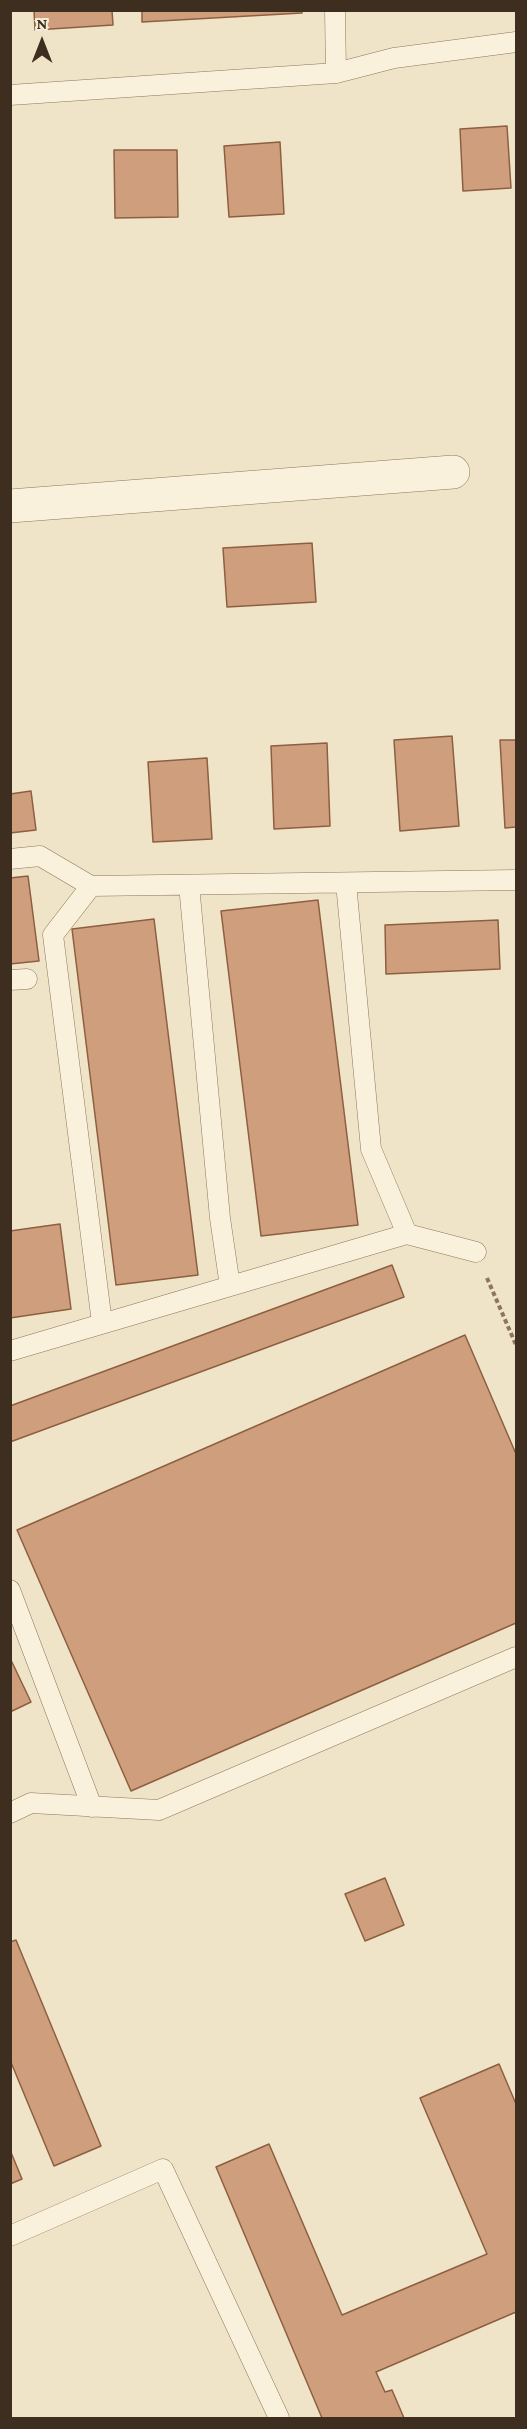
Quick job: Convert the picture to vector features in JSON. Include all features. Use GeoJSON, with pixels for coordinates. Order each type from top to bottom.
{"type":"FeatureCollection","features":[{"type":"Feature","properties":{"kind":"street"},"geometry":{"type":"LineString","coordinates":[[10,506],[453,472]]}},
{"type":"Feature","properties":{"kind":"lane"},"geometry":{"type":"LineString","coordinates":[[335,10],[336,73]]}},
{"type":"Feature","properties":{"kind":"lane"},"geometry":{"type":"LineString","coordinates":[[10,95],[336,73],[394,58],[516,42]]}},
{"type":"Feature","properties":{"kind":"lane"},"geometry":{"type":"LineString","coordinates":[[10,859],[40,856],[91,886],[516,880]]}},
{"type":"Feature","properties":{"kind":"lane"},"geometry":{"type":"LineString","coordinates":[[346,883],[371,1149],[407,1234]]}},
{"type":"Feature","properties":{"kind":"lane"},"geometry":{"type":"LineString","coordinates":[[189,885],[220,1218],[230,1286]]}},
{"type":"Feature","properties":{"kind":"lane"},"geometry":{"type":"LineString","coordinates":[[91,886],[53,935],[102,1323]]}},
{"type":"Feature","properties":{"kind":"lane"},"geometry":{"type":"LineString","coordinates":[[10,1351],[407,1234],[476,1252]]}},
{"type":"Feature","properties":{"kind":"lane"},"geometry":{"type":"LineString","coordinates":[[10,1590],[92,1807]]}},
{"type":"Feature","properties":{"kind":"lane"},"geometry":{"type":"LineString","coordinates":[[10,1813],[31,1803],[159,1810],[516,1657]]}},
{"type":"Feature","properties":{"kind":"lane"},"geometry":{"type":"LineString","coordinates":[[10,2236],[163,2169],[279,2418]]}},
{"type":"Feature","properties":{"kind":"path"},"geometry":{"type":"LineString","coordinates":[[476,1252],[516,1345]]}},
{"type":"Feature","properties":{"kind":"building"},"geometry":{"type":"Polygon","coordinates":[[[34,10],[112,10],[113,25],[35,30],[34,10]]]}},
{"type":"Feature","properties":{"kind":"building"},"geometry":{"type":"Polygon","coordinates":[[[142,10],[302,10],[302,13],[142,22],[142,10]]]}},
{"type":"Feature","properties":{"kind":"building"},"geometry":{"type":"Polygon","coordinates":[[[507,126],[511,188],[463,191],[460,129],[507,126]]]}},
{"type":"Feature","properties":{"kind":"building"},"geometry":{"type":"Polygon","coordinates":[[[280,142],[284,214],[229,217],[224,146],[280,142]]]}},
{"type":"Feature","properties":{"kind":"building"},"geometry":{"type":"Polygon","coordinates":[[[114,150],[177,150],[178,217],[115,218],[114,150]]]}},
{"type":"Feature","properties":{"kind":"building"},"geometry":{"type":"Polygon","coordinates":[[[312,543],[316,602],[227,607],[223,548],[312,543]]]}},
{"type":"Feature","properties":{"kind":"building"},"geometry":{"type":"Polygon","coordinates":[[[452,736],[459,826],[400,831],[394,740],[452,736]]]}},
{"type":"Feature","properties":{"kind":"building"},"geometry":{"type":"Polygon","coordinates":[[[500,740],[516,740],[516,827],[505,828],[500,740]]]}},
{"type":"Feature","properties":{"kind":"building"},"geometry":{"type":"Polygon","coordinates":[[[327,743],[330,826],[274,829],[271,746],[327,743]]]}},
{"type":"Feature","properties":{"kind":"building"},"geometry":{"type":"Polygon","coordinates":[[[207,758],[212,839],[153,842],[148,762],[207,758]]]}},
{"type":"Feature","properties":{"kind":"building"},"geometry":{"type":"Polygon","coordinates":[[[31,791],[36,830],[10,833],[10,794],[31,791]]]}},
{"type":"Feature","properties":{"kind":"building"},"geometry":{"type":"Polygon","coordinates":[[[28,876],[39,961],[10,964],[10,878],[28,876]]]}},
{"type":"Feature","properties":{"kind":"building"},"geometry":{"type":"Polygon","coordinates":[[[318,900],[358,1225],[261,1236],[221,911],[318,900]]]}},
{"type":"Feature","properties":{"kind":"building"},"geometry":{"type":"Polygon","coordinates":[[[154,919],[198,1275],[116,1285],[72,929],[154,919]]]}},
{"type":"Feature","properties":{"kind":"building"},"geometry":{"type":"Polygon","coordinates":[[[498,920],[500,969],[386,974],[385,925],[498,920]]]}},
{"type":"Feature","properties":{"kind":"building"},"geometry":{"type":"Polygon","coordinates":[[[60,1224],[71,1309],[10,1318],[10,1231],[60,1224]]]}},
{"type":"Feature","properties":{"kind":"building"},"geometry":{"type":"Polygon","coordinates":[[[392,1265],[404,1297],[10,1442],[10,1406],[392,1265]]]}},
{"type":"Feature","properties":{"kind":"building"},"geometry":{"type":"Polygon","coordinates":[[[465,1335],[516,1454],[516,1623],[131,1791],[17,1530],[465,1335]]]}},
{"type":"Feature","properties":{"kind":"building"},"geometry":{"type":"Polygon","coordinates":[[[10,1658],[31,1702],[10,1712],[10,1658]]]}},
{"type":"Feature","properties":{"kind":"building"},"geometry":{"type":"Polygon","coordinates":[[[385,1878],[404,1925],[365,1941],[345,1894],[385,1878]]]}},
{"type":"Feature","properties":{"kind":"building"},"geometry":{"type":"Polygon","coordinates":[[[16,1940],[101,2146],[54,2166],[10,2060],[10,1942],[16,1940]]]}},
{"type":"Feature","properties":{"kind":"building"},"geometry":{"type":"Polygon","coordinates":[[[499,2064],[516,2104],[516,2312],[376,2372],[385,2392],[392,2390],[404,2418],[322,2418],[216,2167],[269,2144],[342,2315],[487,2254],[420,2098],[499,2064]]]}},
{"type":"Feature","properties":{"kind":"building"},"geometry":{"type":"Polygon","coordinates":[[[10,2150],[22,2179],[10,2184],[10,2150]]]}}]}
